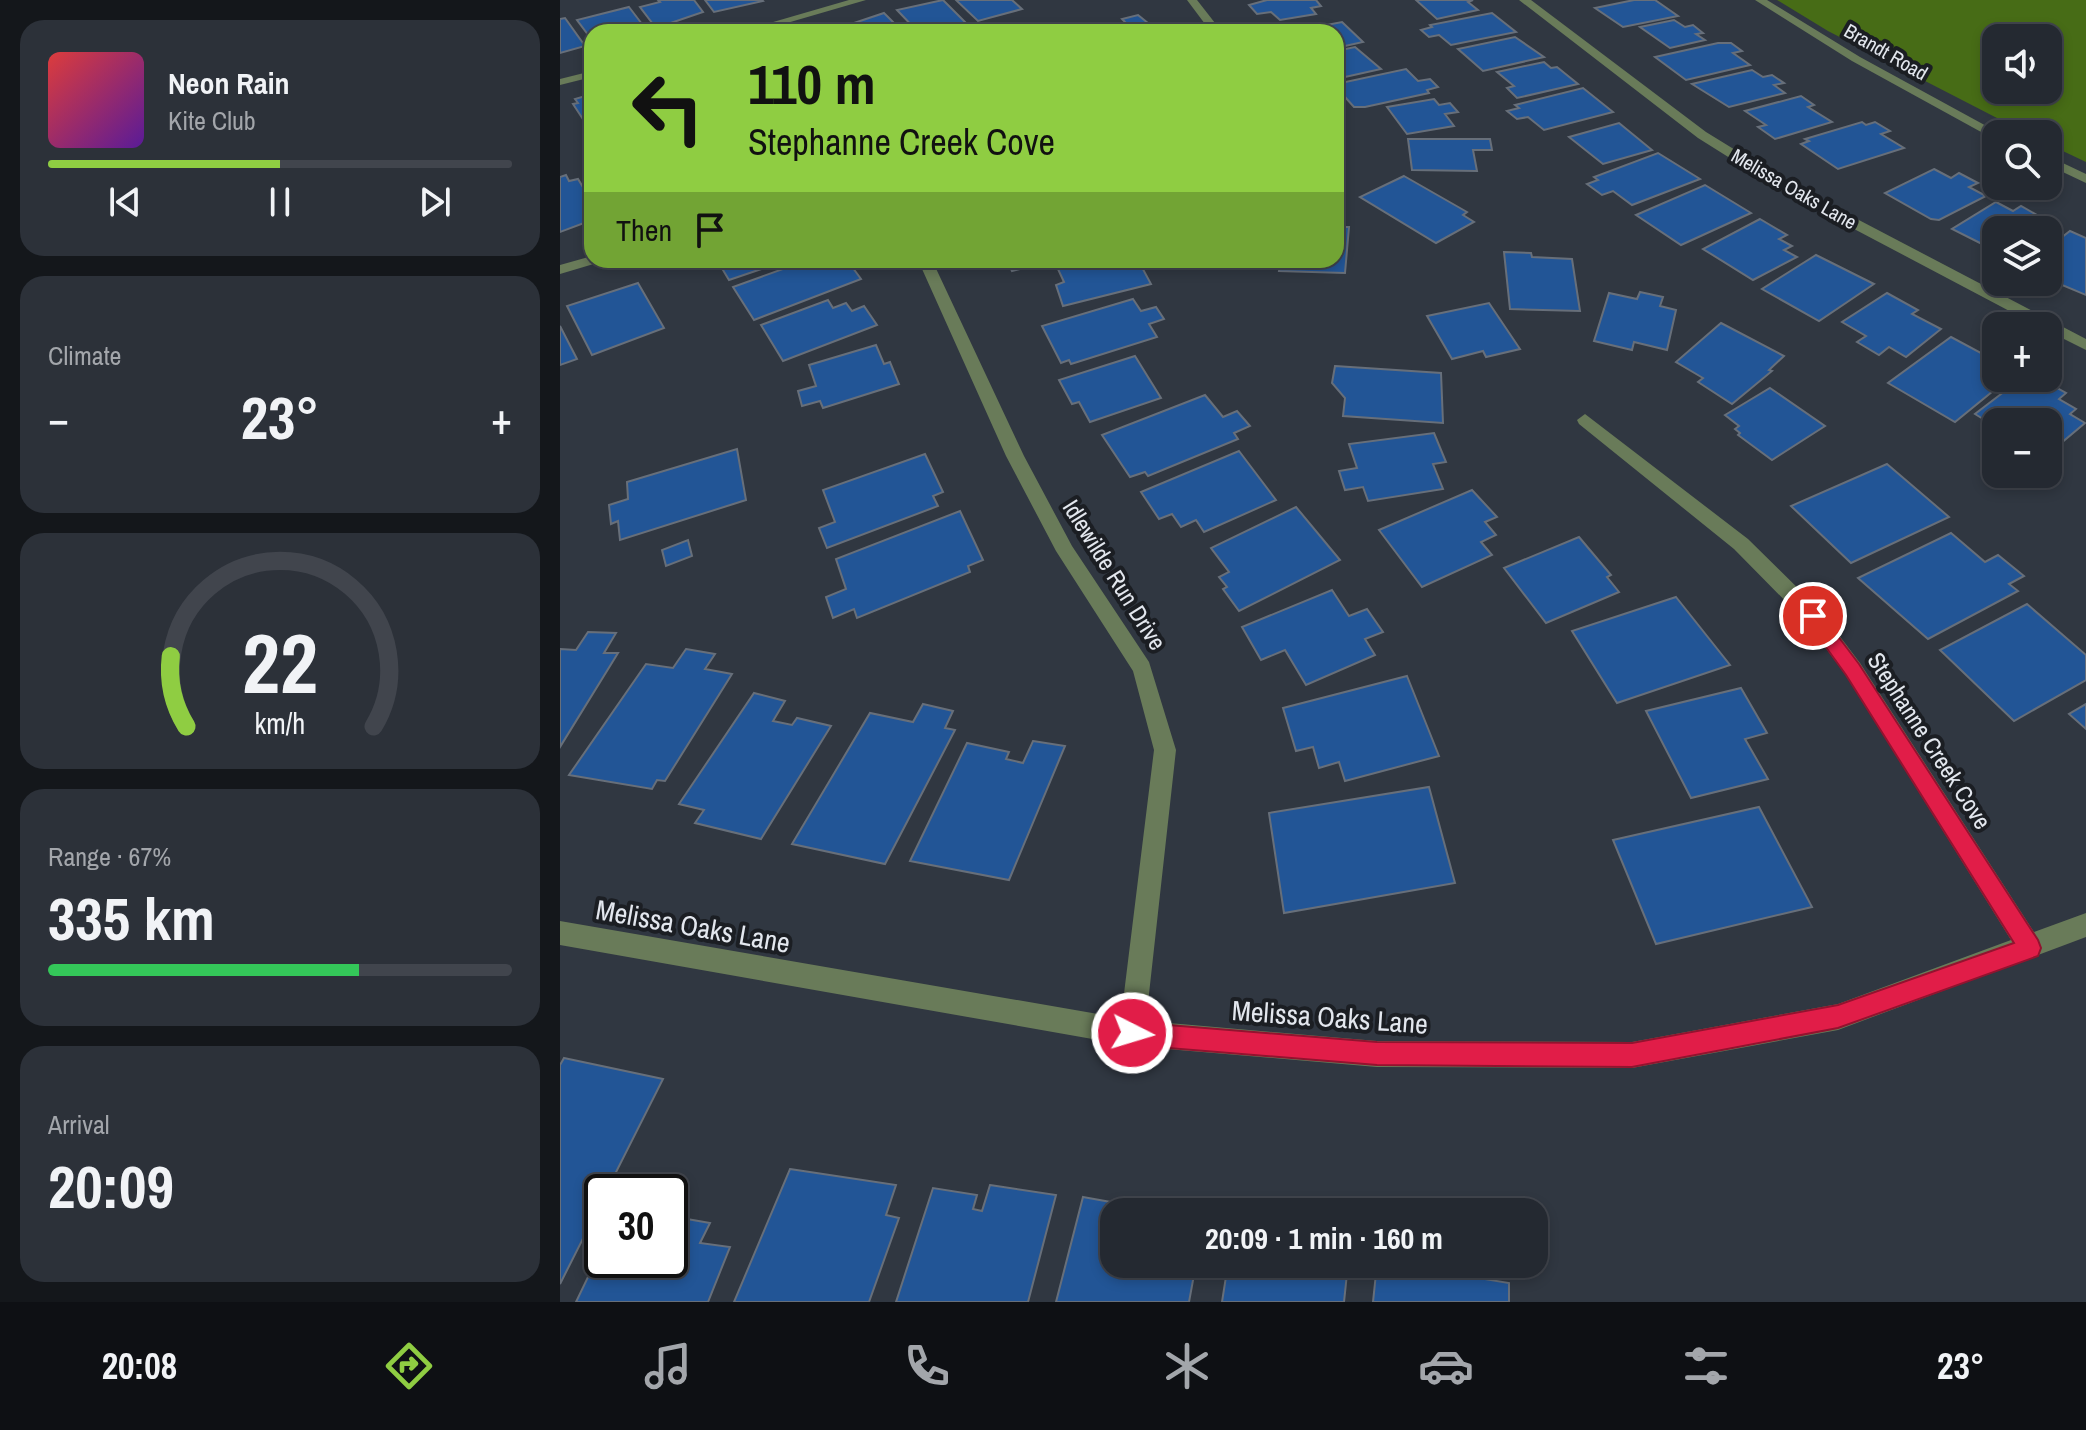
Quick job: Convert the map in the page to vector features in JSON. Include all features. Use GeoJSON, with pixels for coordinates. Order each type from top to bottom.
{"type":"FeatureCollection","features":[{"type":"Feature","properties":{"kind":"street"},"geometry":{"type":"LineString","coordinates":[[773,24],[861,0]]}},
{"type":"Feature","properties":{"kind":"street"},"geometry":{"type":"LineString","coordinates":[[1192,0],[1211,24]]}},
{"type":"Feature","properties":{"kind":"street","name":"Melissa Oaks Lane"},"geometry":{"type":"LineString","coordinates":[[1524,0],[1702,135],[1776,181],[1922,261],[2086,345]]}},
{"type":"Feature","properties":{"kind":"street","name":"Brandt Road"},"geometry":{"type":"LineString","coordinates":[[1760,0],[1856,59],[1982,127]]}},
{"type":"Feature","properties":{"kind":"street"},"geometry":{"type":"LineString","coordinates":[[560,82],[584,76]]}},
{"type":"Feature","properties":{"kind":"street"},"geometry":{"type":"LineString","coordinates":[[2062,167],[2086,179]]}},
{"type":"Feature","properties":{"kind":"street"},"geometry":{"type":"LineString","coordinates":[[560,270],[584,262]]}},
{"type":"Feature","properties":{"kind":"street","name":"Idlewilde Run Drive"},"geometry":{"type":"LineString","coordinates":[[929,268],[1015,456],[1065,551],[1142,668],[1165,750],[1132,1033]]}},
{"type":"Feature","properties":{"kind":"street","name":"Stephanne Creek Cove"},"geometry":{"type":"LineString","coordinates":[[1585,420],[1741,544],[1813,616],[1853,669],[2030,948]]}},
{"type":"Feature","properties":{"kind":"street","name":"Melissa Oaks Lane"},"geometry":{"type":"LineString","coordinates":[[560,933],[1132,1033],[1377,1054],[1632,1055],[1838,1017],[2086,925]]}},
{"type":"Feature","properties":{"kind":"green space"},"geometry":{"type":"Polygon","coordinates":[[[1777,0],[2086,0],[2086,162],[2062,151],[2062,120],[2001,120],[1828,31],[1777,0]]]}},
{"type":"Feature","properties":{"kind":"building"},"geometry":{"type":"Polygon","coordinates":[[[658,0],[694,0],[703,12],[668,24],[653,24],[640,7],[660,2],[658,0]]]}},
{"type":"Feature","properties":{"kind":"building"},"geometry":{"type":"Polygon","coordinates":[[[705,0],[762,0],[763,1],[714,12],[705,0]]]}},
{"type":"Feature","properties":{"kind":"building"},"geometry":{"type":"Polygon","coordinates":[[[943,0],[967,24],[910,24],[897,10],[943,0]]]}},
{"type":"Feature","properties":{"kind":"building"},"geometry":{"type":"Polygon","coordinates":[[[956,0],[1012,0],[1022,9],[978,21],[956,0]]]}},
{"type":"Feature","properties":{"kind":"building"},"geometry":{"type":"Polygon","coordinates":[[[1267,0],[1316,0],[1321,6],[1311,8],[1316,14],[1280,20],[1271,12],[1257,14],[1249,5],[1267,0]]]}},
{"type":"Feature","properties":{"kind":"building"},"geometry":{"type":"Polygon","coordinates":[[[1416,0],[1473,0],[1468,2],[1478,10],[1437,19],[1416,0]]]}},
{"type":"Feature","properties":{"kind":"building"},"geometry":{"type":"Polygon","coordinates":[[[1634,0],[1655,0],[1678,16],[1623,27],[1595,8],[1634,0]]]}},
{"type":"Feature","properties":{"kind":"building"},"geometry":{"type":"Polygon","coordinates":[[[629,7],[642,24],[584,24],[584,29],[577,20],[629,7]]]}},
{"type":"Feature","properties":{"kind":"building"},"geometry":{"type":"Polygon","coordinates":[[[884,13],[895,24],[851,24],[884,13]]]}},
{"type":"Feature","properties":{"kind":"building"},"geometry":{"type":"Polygon","coordinates":[[[1492,13],[1516,32],[1451,45],[1439,35],[1429,37],[1421,30],[1432,27],[1430,25],[1492,13]]]}},
{"type":"Feature","properties":{"kind":"building"},"geometry":{"type":"Polygon","coordinates":[[[1138,15],[1149,24],[1122,24],[1126,23],[1122,19],[1138,15]]]}},
{"type":"Feature","properties":{"kind":"building"},"geometry":{"type":"Polygon","coordinates":[[[565,18],[584,46],[560,53],[560,19],[565,18]]]}},
{"type":"Feature","properties":{"kind":"building"},"geometry":{"type":"Polygon","coordinates":[[[1674,20],[1685,27],[1693,25],[1703,33],[1696,34],[1705,40],[1670,48],[1640,27],[1674,20]]]}},
{"type":"Feature","properties":{"kind":"building"},"geometry":{"type":"Polygon","coordinates":[[[1342,22],[1363,42],[1344,46],[1344,24],[1332,24],[1342,22]]]}},
{"type":"Feature","properties":{"kind":"building"},"geometry":{"type":"Polygon","coordinates":[[[1515,37],[1544,57],[1483,71],[1458,49],[1515,37]]]}},
{"type":"Feature","properties":{"kind":"building"},"geometry":{"type":"Polygon","coordinates":[[[1731,43],[1742,51],[1733,53],[1750,65],[1686,80],[1655,57],[1731,43]]]}},
{"type":"Feature","properties":{"kind":"building"},"geometry":{"type":"Polygon","coordinates":[[[1355,47],[1381,69],[1344,77],[1344,49],[1355,47]]]}},
{"type":"Feature","properties":{"kind":"building"},"geometry":{"type":"Polygon","coordinates":[[[1544,62],[1551,68],[1557,67],[1578,84],[1517,98],[1507,88],[1514,86],[1497,72],[1544,62]]]}},
{"type":"Feature","properties":{"kind":"building"},"geometry":{"type":"Polygon","coordinates":[[[1406,69],[1418,81],[1430,79],[1438,87],[1427,90],[1429,93],[1354,107],[1344,96],[1344,82],[1406,69]]]}},
{"type":"Feature","properties":{"kind":"building"},"geometry":{"type":"Polygon","coordinates":[[[1752,70],[1763,77],[1772,75],[1784,83],[1774,85],[1785,93],[1729,107],[1692,84],[1752,70]]]}},
{"type":"Feature","properties":{"kind":"building"},"geometry":{"type":"Polygon","coordinates":[[[1583,88],[1613,112],[1544,130],[1528,117],[1517,119],[1507,111],[1519,108],[1515,105],[1583,88]]]}},
{"type":"Feature","properties":{"kind":"building"},"geometry":{"type":"Polygon","coordinates":[[[584,96],[584,121],[573,104],[578,103],[575,99],[584,96]]]}},
{"type":"Feature","properties":{"kind":"building"},"geometry":{"type":"Polygon","coordinates":[[[1801,96],[1814,105],[1808,107],[1832,122],[1775,139],[1758,127],[1766,125],[1745,111],[1801,96]]]}},
{"type":"Feature","properties":{"kind":"building"},"geometry":{"type":"Polygon","coordinates":[[[1434,99],[1439,105],[1450,103],[1458,112],[1445,114],[1454,126],[1407,134],[1387,107],[1434,99]]]}},
{"type":"Feature","properties":{"kind":"building"},"geometry":{"type":"Polygon","coordinates":[[[1862,122],[1866,125],[1875,122],[1890,131],[1881,134],[1904,148],[1838,169],[1801,144],[1809,141],[1805,139],[1862,122]]]}},
{"type":"Feature","properties":{"kind":"building"},"geometry":{"type":"Polygon","coordinates":[[[1619,123],[1652,150],[1603,164],[1569,137],[1619,123]]]}},
{"type":"Feature","properties":{"kind":"building"},"geometry":{"type":"Polygon","coordinates":[[[1408,139],[1490,139],[1492,150],[1473,150],[1477,171],[1412,170],[1408,139]]]}},
{"type":"Feature","properties":{"kind":"building"},"geometry":{"type":"Polygon","coordinates":[[[1658,153],[1700,179],[1632,205],[1613,191],[1602,195],[1587,184],[1598,180],[1594,177],[1658,153]]]}},
{"type":"Feature","properties":{"kind":"building"},"geometry":{"type":"Polygon","coordinates":[[[1934,169],[1951,178],[1959,173],[1978,183],[1969,187],[1982,194],[1982,198],[1939,220],[1931,219],[1885,193],[1934,169]]]}},
{"type":"Feature","properties":{"kind":"building"},"geometry":{"type":"Polygon","coordinates":[[[566,175],[569,181],[578,179],[584,189],[584,223],[560,232],[560,177],[566,175]]]}},
{"type":"Feature","properties":{"kind":"building"},"geometry":{"type":"Polygon","coordinates":[[[1404,176],[1467,212],[1463,215],[1474,222],[1436,243],[1360,197],[1404,176]]]}},
{"type":"Feature","properties":{"kind":"building"},"geometry":{"type":"Polygon","coordinates":[[[1705,185],[1751,213],[1681,245],[1636,215],[1705,185]]]}},
{"type":"Feature","properties":{"kind":"building"},"geometry":{"type":"Polygon","coordinates":[[[1996,202],[2013,211],[2021,206],[2039,216],[1982,216],[1982,244],[1952,229],[1996,202]]]}},
{"type":"Feature","properties":{"kind":"building"},"geometry":{"type":"Polygon","coordinates":[[[1760,219],[1787,235],[1779,239],[1792,246],[1784,250],[1797,257],[1753,280],[1703,249],[1760,219]]]}},
{"type":"Feature","properties":{"kind":"building"},"geometry":{"type":"Polygon","coordinates":[[[1344,227],[1349,227],[1345,273],[1279,271],[1280,268],[1344,268],[1344,227]]]}},
{"type":"Feature","properties":{"kind":"building"},"geometry":{"type":"Polygon","coordinates":[[[2070,231],[2086,238],[2086,295],[2062,285],[2062,237],[2070,231]]]}},
{"type":"Feature","properties":{"kind":"building"},"geometry":{"type":"Polygon","coordinates":[[[1504,252],[1572,259],[1580,311],[1510,309],[1504,252]]]}},
{"type":"Feature","properties":{"kind":"building"},"geometry":{"type":"Polygon","coordinates":[[[1816,255],[1874,284],[1819,321],[1762,289],[1816,255]]]}},
{"type":"Feature","properties":{"kind":"building"},"geometry":{"type":"Polygon","coordinates":[[[722,268],[764,268],[729,280],[722,268]]]}},
{"type":"Feature","properties":{"kind":"building"},"geometry":{"type":"Polygon","coordinates":[[[786,268],[853,268],[861,279],[754,320],[733,287],[786,268]]]}},
{"type":"Feature","properties":{"kind":"building"},"geometry":{"type":"Polygon","coordinates":[[[1057,268],[1142,268],[1151,284],[1063,306],[1056,285],[1064,282],[1057,268]]]}},
{"type":"Feature","properties":{"kind":"building"},"geometry":{"type":"Polygon","coordinates":[[[638,283],[664,328],[592,355],[567,306],[638,283]]]}},
{"type":"Feature","properties":{"kind":"building"},"geometry":{"type":"Polygon","coordinates":[[[1640,292],[1663,297],[1660,306],[1676,310],[1667,350],[1634,342],[1632,350],[1594,341],[1609,293],[1637,299],[1640,292]]]}},
{"type":"Feature","properties":{"kind":"building"},"geometry":{"type":"Polygon","coordinates":[[[1887,293],[1918,310],[1912,314],[1941,329],[1906,357],[1889,347],[1879,355],[1857,342],[1866,336],[1842,322],[1887,293]]]}},
{"type":"Feature","properties":{"kind":"building"},"geometry":{"type":"Polygon","coordinates":[[[1133,299],[1141,311],[1156,307],[1164,319],[1149,324],[1157,337],[1071,364],[1069,360],[1061,363],[1042,326],[1133,299]]]}},
{"type":"Feature","properties":{"kind":"building"},"geometry":{"type":"Polygon","coordinates":[[[828,300],[833,308],[846,303],[852,311],[864,306],[877,325],[783,361],[761,325],[828,300]]]}},
{"type":"Feature","properties":{"kind":"building"},"geometry":{"type":"Polygon","coordinates":[[[1489,303],[1520,349],[1486,357],[1483,351],[1452,359],[1427,316],[1489,303]]]}},
{"type":"Feature","properties":{"kind":"building"},"geometry":{"type":"Polygon","coordinates":[[[1721,323],[1784,356],[1769,370],[1772,371],[1732,404],[1698,382],[1703,378],[1676,362],[1721,323]]]}},
{"type":"Feature","properties":{"kind":"building"},"geometry":{"type":"Polygon","coordinates":[[[560,326],[577,359],[560,365],[560,326]]]}},
{"type":"Feature","properties":{"kind":"building"},"geometry":{"type":"Polygon","coordinates":[[[1951,337],[1982,354],[1982,392],[1992,392],[1955,422],[1888,383],[1951,337]]]}},
{"type":"Feature","properties":{"kind":"building"},"geometry":{"type":"Polygon","coordinates":[[[876,345],[884,364],[890,362],[899,384],[823,408],[820,401],[802,406],[798,391],[816,386],[809,365],[876,345]]]}},
{"type":"Feature","properties":{"kind":"building"},"geometry":{"type":"Polygon","coordinates":[[[1135,356],[1161,398],[1090,422],[1079,402],[1072,404],[1059,380],[1135,356]]]}},
{"type":"Feature","properties":{"kind":"building"},"geometry":{"type":"Polygon","coordinates":[[[1335,366],[1441,373],[1443,423],[1343,416],[1345,398],[1332,383],[1335,366]]]}},
{"type":"Feature","properties":{"kind":"building"},"geometry":{"type":"Polygon","coordinates":[[[1770,388],[1825,426],[1772,460],[1738,435],[1740,433],[1735,429],[1739,426],[1725,415],[1770,388]]]}},
{"type":"Feature","properties":{"kind":"building"},"geometry":{"type":"Polygon","coordinates":[[[2062,391],[2066,393],[2059,399],[2076,409],[2070,414],[2085,423],[2062,442],[2062,408],[1983,408],[2004,392],[2062,391]]]}},
{"type":"Feature","properties":{"kind":"building"},"geometry":{"type":"Polygon","coordinates":[[[1205,395],[1223,417],[1237,411],[1250,426],[1234,433],[1238,439],[1148,476],[1145,472],[1130,477],[1102,435],[1205,395]]]}},
{"type":"Feature","properties":{"kind":"building"},"geometry":{"type":"Polygon","coordinates":[[[1434,433],[1446,462],[1433,464],[1443,489],[1368,501],[1363,487],[1345,490],[1339,471],[1357,468],[1349,444],[1434,433]]]}},
{"type":"Feature","properties":{"kind":"building"},"geometry":{"type":"Polygon","coordinates":[[[737,449],[746,500],[620,540],[618,521],[611,524],[609,505],[628,499],[627,482],[737,449]]]}},
{"type":"Feature","properties":{"kind":"building"},"geometry":{"type":"Polygon","coordinates":[[[1239,451],[1276,500],[1204,532],[1196,520],[1181,527],[1172,514],[1159,519],[1141,492],[1239,451]]]}},
{"type":"Feature","properties":{"kind":"building"},"geometry":{"type":"Polygon","coordinates":[[[925,454],[943,492],[933,496],[938,506],[827,548],[819,528],[835,522],[823,490],[925,454]]]}},
{"type":"Feature","properties":{"kind":"building"},"geometry":{"type":"Polygon","coordinates":[[[1887,464],[1949,517],[1851,563],[1791,506],[1887,464]]]}},
{"type":"Feature","properties":{"kind":"building"},"geometry":{"type":"Polygon","coordinates":[[[1472,490],[1497,517],[1485,522],[1496,535],[1481,542],[1492,555],[1422,587],[1379,530],[1472,490]]]}},
{"type":"Feature","properties":{"kind":"building"},"geometry":{"type":"Polygon","coordinates":[[[1296,507],[1340,560],[1239,611],[1223,589],[1227,587],[1219,577],[1229,572],[1211,548],[1296,507]]]}},
{"type":"Feature","properties":{"kind":"building"},"geometry":{"type":"Polygon","coordinates":[[[960,511],[983,560],[968,566],[970,572],[857,618],[854,609],[833,618],[826,597],[846,589],[836,559],[960,511]]]}},
{"type":"Feature","properties":{"kind":"building"},"geometry":{"type":"Polygon","coordinates":[[[1951,533],[1985,562],[1998,555],[2024,576],[2009,584],[2018,591],[1928,639],[1858,578],[1951,533]]]}},
{"type":"Feature","properties":{"kind":"building"},"geometry":{"type":"Polygon","coordinates":[[[1579,537],[1611,575],[1607,577],[1619,592],[1546,623],[1504,568],[1579,537]]]}},
{"type":"Feature","properties":{"kind":"building"},"geometry":{"type":"Polygon","coordinates":[[[688,540],[692,556],[666,566],[662,550],[688,540]]]}},
{"type":"Feature","properties":{"kind":"building"},"geometry":{"type":"Polygon","coordinates":[[[1332,590],[1349,616],[1367,609],[1383,632],[1365,639],[1375,655],[1306,685],[1285,650],[1261,660],[1242,627],[1332,590]]]}},
{"type":"Feature","properties":{"kind":"building"},"geometry":{"type":"Polygon","coordinates":[[[1676,597],[1730,665],[1617,703],[1572,631],[1676,597]]]}},
{"type":"Feature","properties":{"kind":"building"},"geometry":{"type":"Polygon","coordinates":[[[2027,604],[2086,655],[2086,680],[2014,721],[1940,650],[2027,604]]]}},
{"type":"Feature","properties":{"kind":"building"},"geometry":{"type":"Polygon","coordinates":[[[588,632],[616,633],[604,653],[618,653],[560,747],[560,649],[576,650],[588,632]]]}},
{"type":"Feature","properties":{"kind":"building"},"geometry":{"type":"Polygon","coordinates":[[[686,649],[715,654],[705,669],[732,674],[665,781],[657,780],[652,789],[569,775],[646,664],[673,668],[686,649]]]}},
{"type":"Feature","properties":{"kind":"building"},"geometry":{"type":"Polygon","coordinates":[[[1407,676],[1439,756],[1345,781],[1339,762],[1319,768],[1313,747],[1296,751],[1283,708],[1407,676]]]}},
{"type":"Feature","properties":{"kind":"building"},"geometry":{"type":"Polygon","coordinates":[[[1741,688],[1767,733],[1745,739],[1768,779],[1691,798],[1646,711],[1741,688]]]}},
{"type":"Feature","properties":{"kind":"building"},"geometry":{"type":"Polygon","coordinates":[[[754,693],[785,701],[773,721],[792,725],[797,718],[831,726],[761,839],[695,823],[704,810],[679,804],[754,693]]]}},
{"type":"Feature","properties":{"kind":"building"},"geometry":{"type":"Polygon","coordinates":[[[923,704],[953,711],[945,728],[955,730],[885,864],[792,844],[870,713],[913,722],[923,704]]]}},
{"type":"Feature","properties":{"kind":"building"},"geometry":{"type":"Polygon","coordinates":[[[2086,704],[2086,729],[2069,714],[2086,704]]]}},
{"type":"Feature","properties":{"kind":"building"},"geometry":{"type":"Polygon","coordinates":[[[1033,741],[1065,746],[1009,880],[910,861],[967,743],[1009,752],[1006,759],[1023,763],[1033,741]]]}},
{"type":"Feature","properties":{"kind":"building"},"geometry":{"type":"Polygon","coordinates":[[[1429,787],[1455,883],[1284,913],[1269,813],[1429,787]]]}},
{"type":"Feature","properties":{"kind":"building"},"geometry":{"type":"Polygon","coordinates":[[[1759,807],[1812,907],[1656,944],[1613,840],[1759,807]]]}},
{"type":"Feature","properties":{"kind":"building"},"geometry":{"type":"Polygon","coordinates":[[[564,1058],[663,1079],[615,1174],[584,1174],[584,1237],[560,1284],[560,1065],[564,1058]]]}},
{"type":"Feature","properties":{"kind":"building"},"geometry":{"type":"Polygon","coordinates":[[[790,1169],[896,1185],[886,1215],[899,1218],[869,1302],[734,1302],[790,1169]]]}},
{"type":"Feature","properties":{"kind":"building"},"geometry":{"type":"Polygon","coordinates":[[[990,1185],[1056,1195],[1028,1302],[896,1302],[933,1188],[977,1195],[973,1209],[982,1211],[990,1185]]]}},
{"type":"Feature","properties":{"kind":"building"},"geometry":{"type":"Polygon","coordinates":[[[1083,1197],[1100,1200],[1100,1278],[1193,1278],[1189,1302],[1056,1302],[1083,1197]]]}},
{"type":"Feature","properties":{"kind":"building"},"geometry":{"type":"Polygon","coordinates":[[[688,1219],[710,1223],[700,1243],[730,1247],[708,1302],[576,1302],[588,1278],[688,1278],[688,1219]]]}},
{"type":"Feature","properties":{"kind":"building"},"geometry":{"type":"Polygon","coordinates":[[[1226,1278],[1347,1278],[1344,1302],[1222,1302],[1226,1278]]]}},
{"type":"Feature","properties":{"kind":"building"},"geometry":{"type":"Polygon","coordinates":[[[1376,1278],[1478,1278],[1509,1283],[1509,1302],[1373,1302],[1376,1278]]]}},
{"type":"Feature","properties":{"kind":"route"},"geometry":{"type":"LineString","coordinates":[[1132,1033],[1377,1054],[1632,1055],[1838,1017],[2030,948],[1853,669],[1813,616]]}}]}
